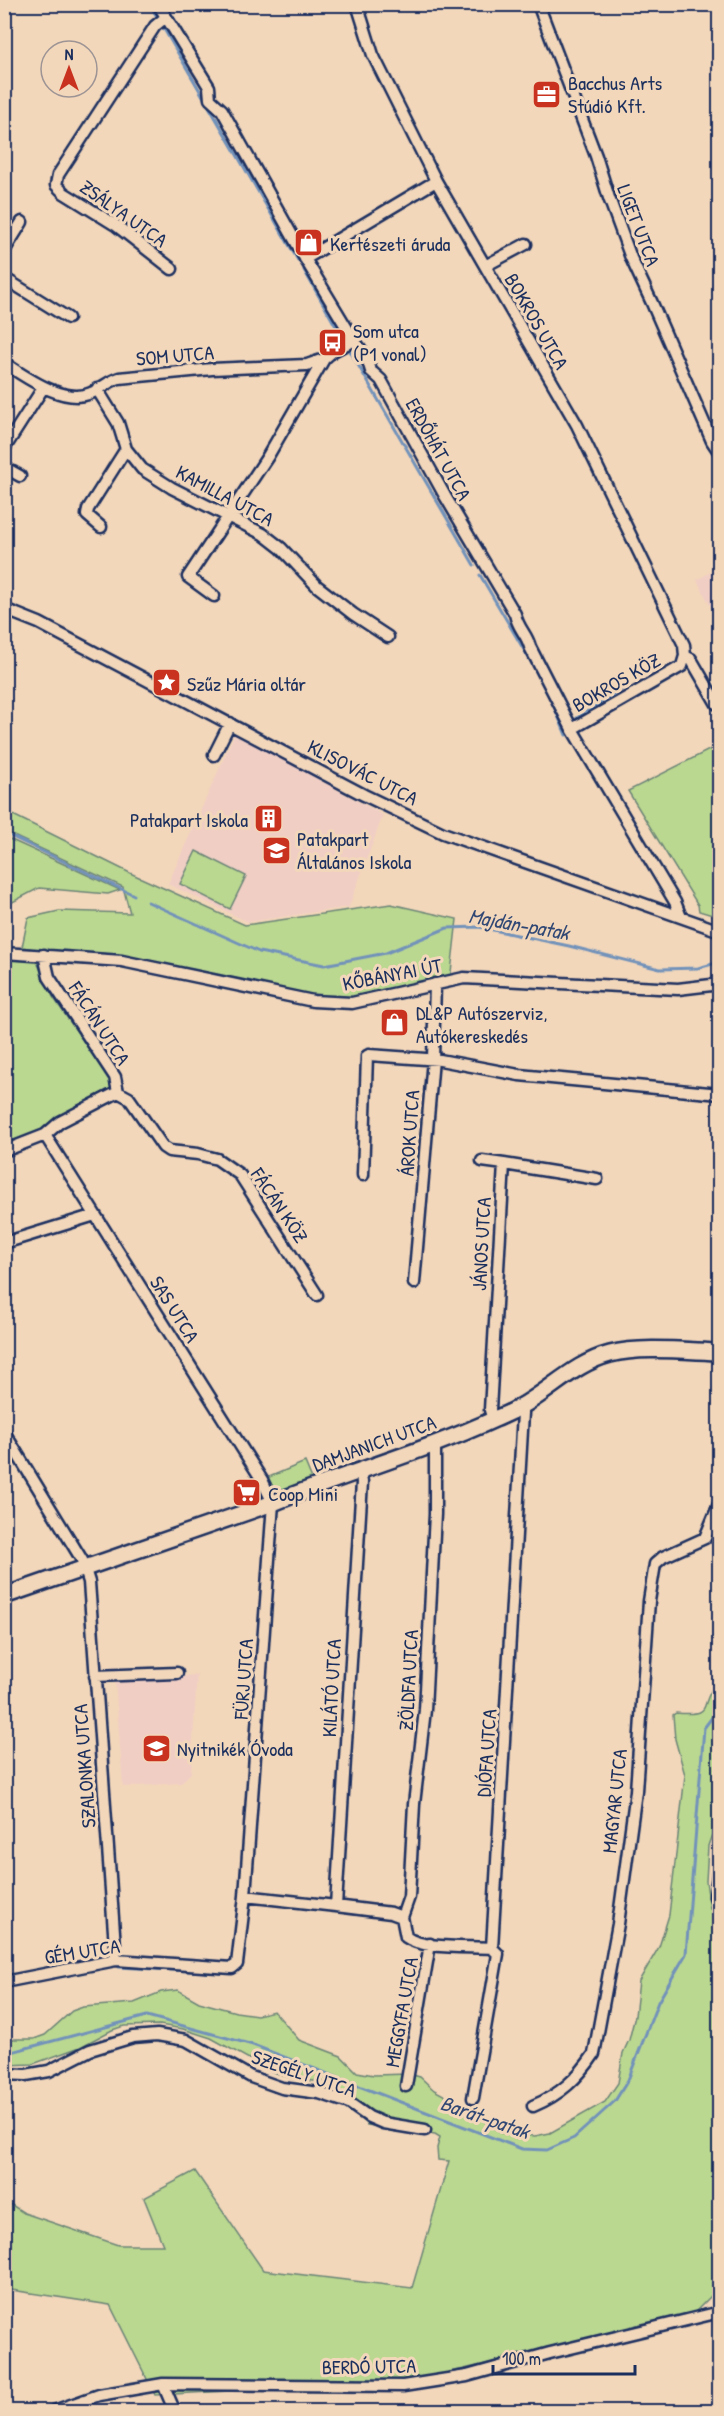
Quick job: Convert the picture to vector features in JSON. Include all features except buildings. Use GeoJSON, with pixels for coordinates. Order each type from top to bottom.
{"type":"FeatureCollection","features":[{"type":"Feature","properties":{"kind":"main road","name":"DAMJANICH UTCA"},"geometry":{"type":"LineString","coordinates":[[4,1596],[273,1503],[315,1486],[360,1473],[435,1444],[520,1407],[589,1361],[614,1353],[668,1350],[720,1352]]}},
{"type":"Feature","properties":{"kind":"street","name":"ERDŐHÁT UTCA"},"geometry":{"type":"LineString","coordinates":[[158,4],[209,87],[210,99],[222,110],[305,259],[367,358],[371,371],[381,380],[445,496],[515,614],[517,627],[528,638],[530,647],[572,729],[675,902],[681,917]]}},
{"type":"Feature","properties":{"kind":"street","name":"BOKROS UTCA"},"geometry":{"type":"LineString","coordinates":[[357,4],[373,56],[436,181],[577,425],[684,645],[685,656]]}},
{"type":"Feature","properties":{"kind":"street","name":"LIGET UTCA"},"geometry":{"type":"LineString","coordinates":[[538,4],[596,156],[631,258],[712,441],[720,453]]}},
{"type":"Feature","properties":{"kind":"street","name":"ZSÁLYA UTCA"},"geometry":{"type":"LineString","coordinates":[[166,17],[155,26],[58,176],[56,185],[64,193],[117,226],[172,269]]}},
{"type":"Feature","properties":{"kind":"street"},"geometry":{"type":"LineString","coordinates":[[305,259],[436,181]]}},
{"type":"Feature","properties":{"kind":"street"},"geometry":{"type":"LineString","coordinates":[[4,251],[22,222]]}},
{"type":"Feature","properties":{"kind":"street"},"geometry":{"type":"LineString","coordinates":[[485,267],[526,244]]}},
{"type":"Feature","properties":{"kind":"street"},"geometry":{"type":"LineString","coordinates":[[4,278],[68,318]]}},
{"type":"Feature","properties":{"kind":"street","name":"SOM UTCA"},"geometry":{"type":"LineString","coordinates":[[4,363],[43,388],[83,396],[107,382],[135,376],[300,365],[324,359],[333,351],[354,340]]}},
{"type":"Feature","properties":{"kind":"street"},"geometry":{"type":"LineString","coordinates":[[214,596],[190,581],[188,577],[273,447],[324,359]]}},
{"type":"Feature","properties":{"kind":"street"},"geometry":{"type":"LineString","coordinates":[[300,365],[309,373],[311,382]]}},
{"type":"Feature","properties":{"kind":"street"},"geometry":{"type":"LineString","coordinates":[[4,449],[43,388]]}},
{"type":"Feature","properties":{"kind":"street","name":"KAMILLA UTCA"},"geometry":{"type":"LineString","coordinates":[[97,389],[118,423],[126,449],[142,468],[162,481],[263,534],[281,548],[317,586],[388,637]]}},
{"type":"Feature","properties":{"kind":"street"},"geometry":{"type":"LineString","coordinates":[[101,527],[87,515],[88,508],[126,449]]}},
{"type":"Feature","properties":{"kind":"street"},"geometry":{"type":"LineString","coordinates":[[4,466],[20,476]]}},
{"type":"Feature","properties":{"kind":"street","name":"KLISOVÁC UTCA"},"geometry":{"type":"LineString","coordinates":[[4,609],[39,622],[364,795],[443,833],[720,931]]}},
{"type":"Feature","properties":{"kind":"street","name":"BOKROS KÖZ"},"geometry":{"type":"LineString","coordinates":[[572,729],[682,666],[685,656],[691,659],[717,704]]}},
{"type":"Feature","properties":{"kind":"street"},"geometry":{"type":"LineString","coordinates":[[214,755],[231,723]]}},
{"type":"Feature","properties":{"kind":"street","name":"KŐBÁNYAI ÚT"},"geometry":{"type":"LineString","coordinates":[[4,952],[122,961],[325,1003],[352,1003],[464,978],[678,989],[720,984]]}},
{"type":"Feature","properties":{"kind":"street","name":"FÁCÁN UTCA"},"geometry":{"type":"LineString","coordinates":[[4,1151],[45,1135],[60,1122],[118,1092],[115,1077],[48,977],[44,955]]}},
{"type":"Feature","properties":{"kind":"street","name":"ÁROK UTCA"},"geometry":{"type":"LineString","coordinates":[[414,1284],[433,1059],[435,984]]}},
{"type":"Feature","properties":{"kind":"street"},"geometry":{"type":"LineString","coordinates":[[363,1175],[367,1056],[369,1055],[433,1059],[519,1075],[720,1094]]}},
{"type":"Feature","properties":{"kind":"street","name":"FÁCÁN KÖZ"},"geometry":{"type":"LineString","coordinates":[[118,1092],[129,1098],[163,1147],[217,1159],[240,1175],[317,1295]]}},
{"type":"Feature","properties":{"kind":"street","name":"SAS UTCA"},"geometry":{"type":"LineString","coordinates":[[45,1135],[262,1480],[273,1503]]}},
{"type":"Feature","properties":{"kind":"street"},"geometry":{"type":"LineString","coordinates":[[482,1161],[597,1179]]}},
{"type":"Feature","properties":{"kind":"street","name":"JÁNOS UTCA"},"geometry":{"type":"LineString","coordinates":[[493,1420],[490,1410],[504,1164]]}},
{"type":"Feature","properties":{"kind":"street"},"geometry":{"type":"LineString","coordinates":[[4,1243],[94,1215]]}},
{"type":"Feature","properties":{"kind":"street","name":"DIÓFA UTCA"},"geometry":{"type":"LineString","coordinates":[[473,2098],[498,1954],[492,1948],[524,1413],[520,1407]]}},
{"type":"Feature","properties":{"kind":"street"},"geometry":{"type":"LineString","coordinates":[[4,1432],[86,1569]]}},
{"type":"Feature","properties":{"kind":"street","name":"ZÖLDFA UTCA"},"geometry":{"type":"LineString","coordinates":[[402,1917],[409,1897],[414,1804],[425,1710],[435,1515],[435,1444]]}},
{"type":"Feature","properties":{"kind":"street","name":"KILÁTÓ UTCA"},"geometry":{"type":"LineString","coordinates":[[336,1905],[362,1482],[360,1473]]}},
{"type":"Feature","properties":{"kind":"street","name":"MAGYAR UTCA"},"geometry":{"type":"LineString","coordinates":[[533,2106],[549,2100],[564,2089],[594,2055],[618,1924],[634,1802],[649,1601],[655,1564],[663,1557],[705,1538],[720,1502]]}},
{"type":"Feature","properties":{"kind":"street","name":"FÜRJ UTCA"},"geometry":{"type":"LineString","coordinates":[[237,1964],[245,1896],[273,1503]]}},
{"type":"Feature","properties":{"kind":"street","name":"SZALONKA UTCA"},"geometry":{"type":"LineString","coordinates":[[86,1569],[89,1582],[116,1960]]}},
{"type":"Feature","properties":{"kind":"street"},"geometry":{"type":"LineString","coordinates":[[95,1676],[177,1673]]}},
{"type":"Feature","properties":{"kind":"street"},"geometry":{"type":"LineString","coordinates":[[714,1897],[720,1861]]}},
{"type":"Feature","properties":{"kind":"street"},"geometry":{"type":"LineString","coordinates":[[245,1896],[391,1913],[402,1917],[406,1937],[411,1941],[492,1948]]}},
{"type":"Feature","properties":{"kind":"street","name":"MEGGYFA UTCA"},"geometry":{"type":"LineString","coordinates":[[406,2085],[430,1944]]}},
{"type":"Feature","properties":{"kind":"street","name":"GÉM UTCA"},"geometry":{"type":"LineString","coordinates":[[4,1982],[116,1960],[232,1968],[237,1964]]}},
{"type":"Feature","properties":{"kind":"street","name":"SZEGÉLY UTCA"},"geometry":{"type":"LineString","coordinates":[[4,2073],[26,2075],[50,2071],[106,2044],[133,2037],[157,2035],[186,2040],[251,2077],[282,2088],[319,2093],[349,2103],[369,2118],[383,2123],[425,2130]]}},
{"type":"Feature","properties":{"kind":"street","name":"BERDÓ UTCA"},"geometry":{"type":"LineString","coordinates":[[51,2412],[99,2395],[163,2384],[403,2386],[467,2376],[550,2353],[720,2312]]}},
{"type":"Feature","properties":{"kind":"street"},"geometry":{"type":"LineString","coordinates":[[163,2384],[175,2412]]}},
{"type":"Feature","properties":{"kind":"shaded area"},"geometry":{"type":"Polygon","coordinates":[[[719,567],[719,623],[697,580],[719,567]]]}},
{"type":"Feature","properties":{"kind":"shaded area","name":"Patakpart Általános Iskola"},"geometry":{"type":"Polygon","coordinates":[[[235,733],[383,815],[349,907],[248,922],[168,884],[235,733]]]}},
{"type":"Feature","properties":{"kind":"shaded area","name":"Nyitnikék Óvoda"},"geometry":{"type":"Polygon","coordinates":[[[197,1675],[191,1773],[181,1783],[123,1787],[115,1680],[197,1675]]]}},
{"type":"Feature","properties":{"kind":"green space"},"geometry":{"type":"Polygon","coordinates":[[[719,745],[719,917],[699,911],[698,905],[628,791],[719,745]]]}},
{"type":"Feature","properties":{"kind":"green space"},"geometry":{"type":"Polygon","coordinates":[[[5,811],[130,873],[245,925],[391,904],[457,919],[450,981],[352,1003],[22,947],[28,918],[59,911],[130,913],[123,887],[5,832],[5,811]]]}},
{"type":"Feature","properties":{"kind":"green space"},"geometry":{"type":"Polygon","coordinates":[[[5,837],[120,890],[108,894],[39,888],[5,906],[5,837]]]}},
{"type":"Feature","properties":{"kind":"green space"},"geometry":{"type":"Polygon","coordinates":[[[196,851],[246,876],[230,909],[180,884],[196,851]]]}},
{"type":"Feature","properties":{"kind":"green space"},"geometry":{"type":"Polygon","coordinates":[[[4,958],[36,960],[53,997],[118,1092],[4,1151],[4,958]]]}},
{"type":"Feature","properties":{"kind":"green space"},"geometry":{"type":"Polygon","coordinates":[[[305,1462],[315,1486],[273,1503],[262,1480],[305,1462]]]}},
{"type":"Feature","properties":{"kind":"green space"},"geometry":{"type":"Polygon","coordinates":[[[715,1685],[719,1685],[718,1817],[708,1846],[706,1881],[710,1909],[720,1914],[720,2287],[692,2315],[413,2381],[155,2395],[110,2305],[5,2289],[4,2200],[24,2213],[118,2245],[163,2245],[144,2198],[195,2171],[263,2270],[412,2288],[449,2161],[438,2160],[437,2148],[440,2137],[435,2134],[367,2125],[324,2082],[294,2079],[271,2071],[211,2038],[183,2029],[160,2025],[124,2026],[80,2047],[33,2064],[5,2065],[5,2039],[34,2039],[45,2035],[72,2011],[83,2007],[134,2003],[161,1992],[178,1990],[199,2002],[236,2012],[257,2015],[274,2011],[299,2040],[341,2056],[357,2072],[374,2075],[409,2074],[420,2077],[434,2090],[479,2114],[487,2123],[502,2133],[535,2136],[550,2133],[605,2102],[618,2083],[623,2053],[635,2016],[639,1981],[659,1947],[669,1915],[685,1775],[675,1739],[673,1715],[701,1711],[715,1685]]]}},
{"type":"Feature","properties":{"kind":"waterway"},"geometry":{"type":"LineString","coordinates":[[149,4],[156,15]]}},
{"type":"Feature","properties":{"kind":"waterway"},"geometry":{"type":"LineString","coordinates":[[164,29],[299,262]]}},
{"type":"Feature","properties":{"kind":"waterway"},"geometry":{"type":"LineString","coordinates":[[304,270],[342,337]]}},
{"type":"Feature","properties":{"kind":"waterway"},"geometry":{"type":"LineString","coordinates":[[350,351],[474,565]]}},
{"type":"Feature","properties":{"kind":"waterway"},"geometry":{"type":"LineString","coordinates":[[480,575],[540,677]]}},
{"type":"Feature","properties":{"kind":"waterway"},"geometry":{"type":"LineString","coordinates":[[577,718],[622,689]]}},
{"type":"Feature","properties":{"kind":"waterway"},"geometry":{"type":"LineString","coordinates":[[553,704],[566,735]]}},
{"type":"Feature","properties":{"kind":"waterway","name":"Majdán-patak"},"geometry":{"type":"LineString","coordinates":[[4,833],[134,895]]}},
{"type":"Feature","properties":{"kind":"waterway","name":"Majdán-patak"},"geometry":{"type":"LineString","coordinates":[[148,902],[259,952],[324,965],[386,953],[447,928],[479,927],[569,946],[660,969],[698,968],[720,962]]}},
{"type":"Feature","properties":{"kind":"waterway","name":"Barát-patak"},"geometry":{"type":"LineString","coordinates":[[4,2054],[147,2016],[253,2045],[522,2149],[547,2150],[574,2138],[615,2101],[628,2080],[658,2002],[686,1954],[704,1728],[720,1707]]}},
{"type":"Feature","properties":{"kind":"waterway"},"geometry":{"type":"LineString","coordinates":[[119,1967],[225,1973]]}},
{"type":"Feature","properties":{"kind":"place","name":"Bacchus Arts Stúdió Kft."},"geometry":{"type":"Point","coordinates":[547,94]}},
{"type":"Feature","properties":{"kind":"place","name":"Kertészeti áruda"},"geometry":{"type":"Point","coordinates":[309,243]}},
{"type":"Feature","properties":{"kind":"place","name":"Som utca (P1 vonal)"},"geometry":{"type":"Point","coordinates":[332,342]}},
{"type":"Feature","properties":{"kind":"place","name":"Szűz Mária oltár"},"geometry":{"type":"Point","coordinates":[166,683]}},
{"type":"Feature","properties":{"kind":"place","name":"Patakpart Iskola"},"geometry":{"type":"Point","coordinates":[269,819]}},
{"type":"Feature","properties":{"kind":"place","name":"Patakpart Általános Iskola"},"geometry":{"type":"Point","coordinates":[276,850]}},
{"type":"Feature","properties":{"kind":"place","name":"DL&P Autószerviz, Autókereskedés"},"geometry":{"type":"Point","coordinates":[395,1023]}},
{"type":"Feature","properties":{"kind":"place","name":"Coop Mini"},"geometry":{"type":"Point","coordinates":[247,1493]}},
{"type":"Feature","properties":{"kind":"place","name":"Nyitnikék Óvoda"},"geometry":{"type":"Point","coordinates":[156,1748]}}]}
